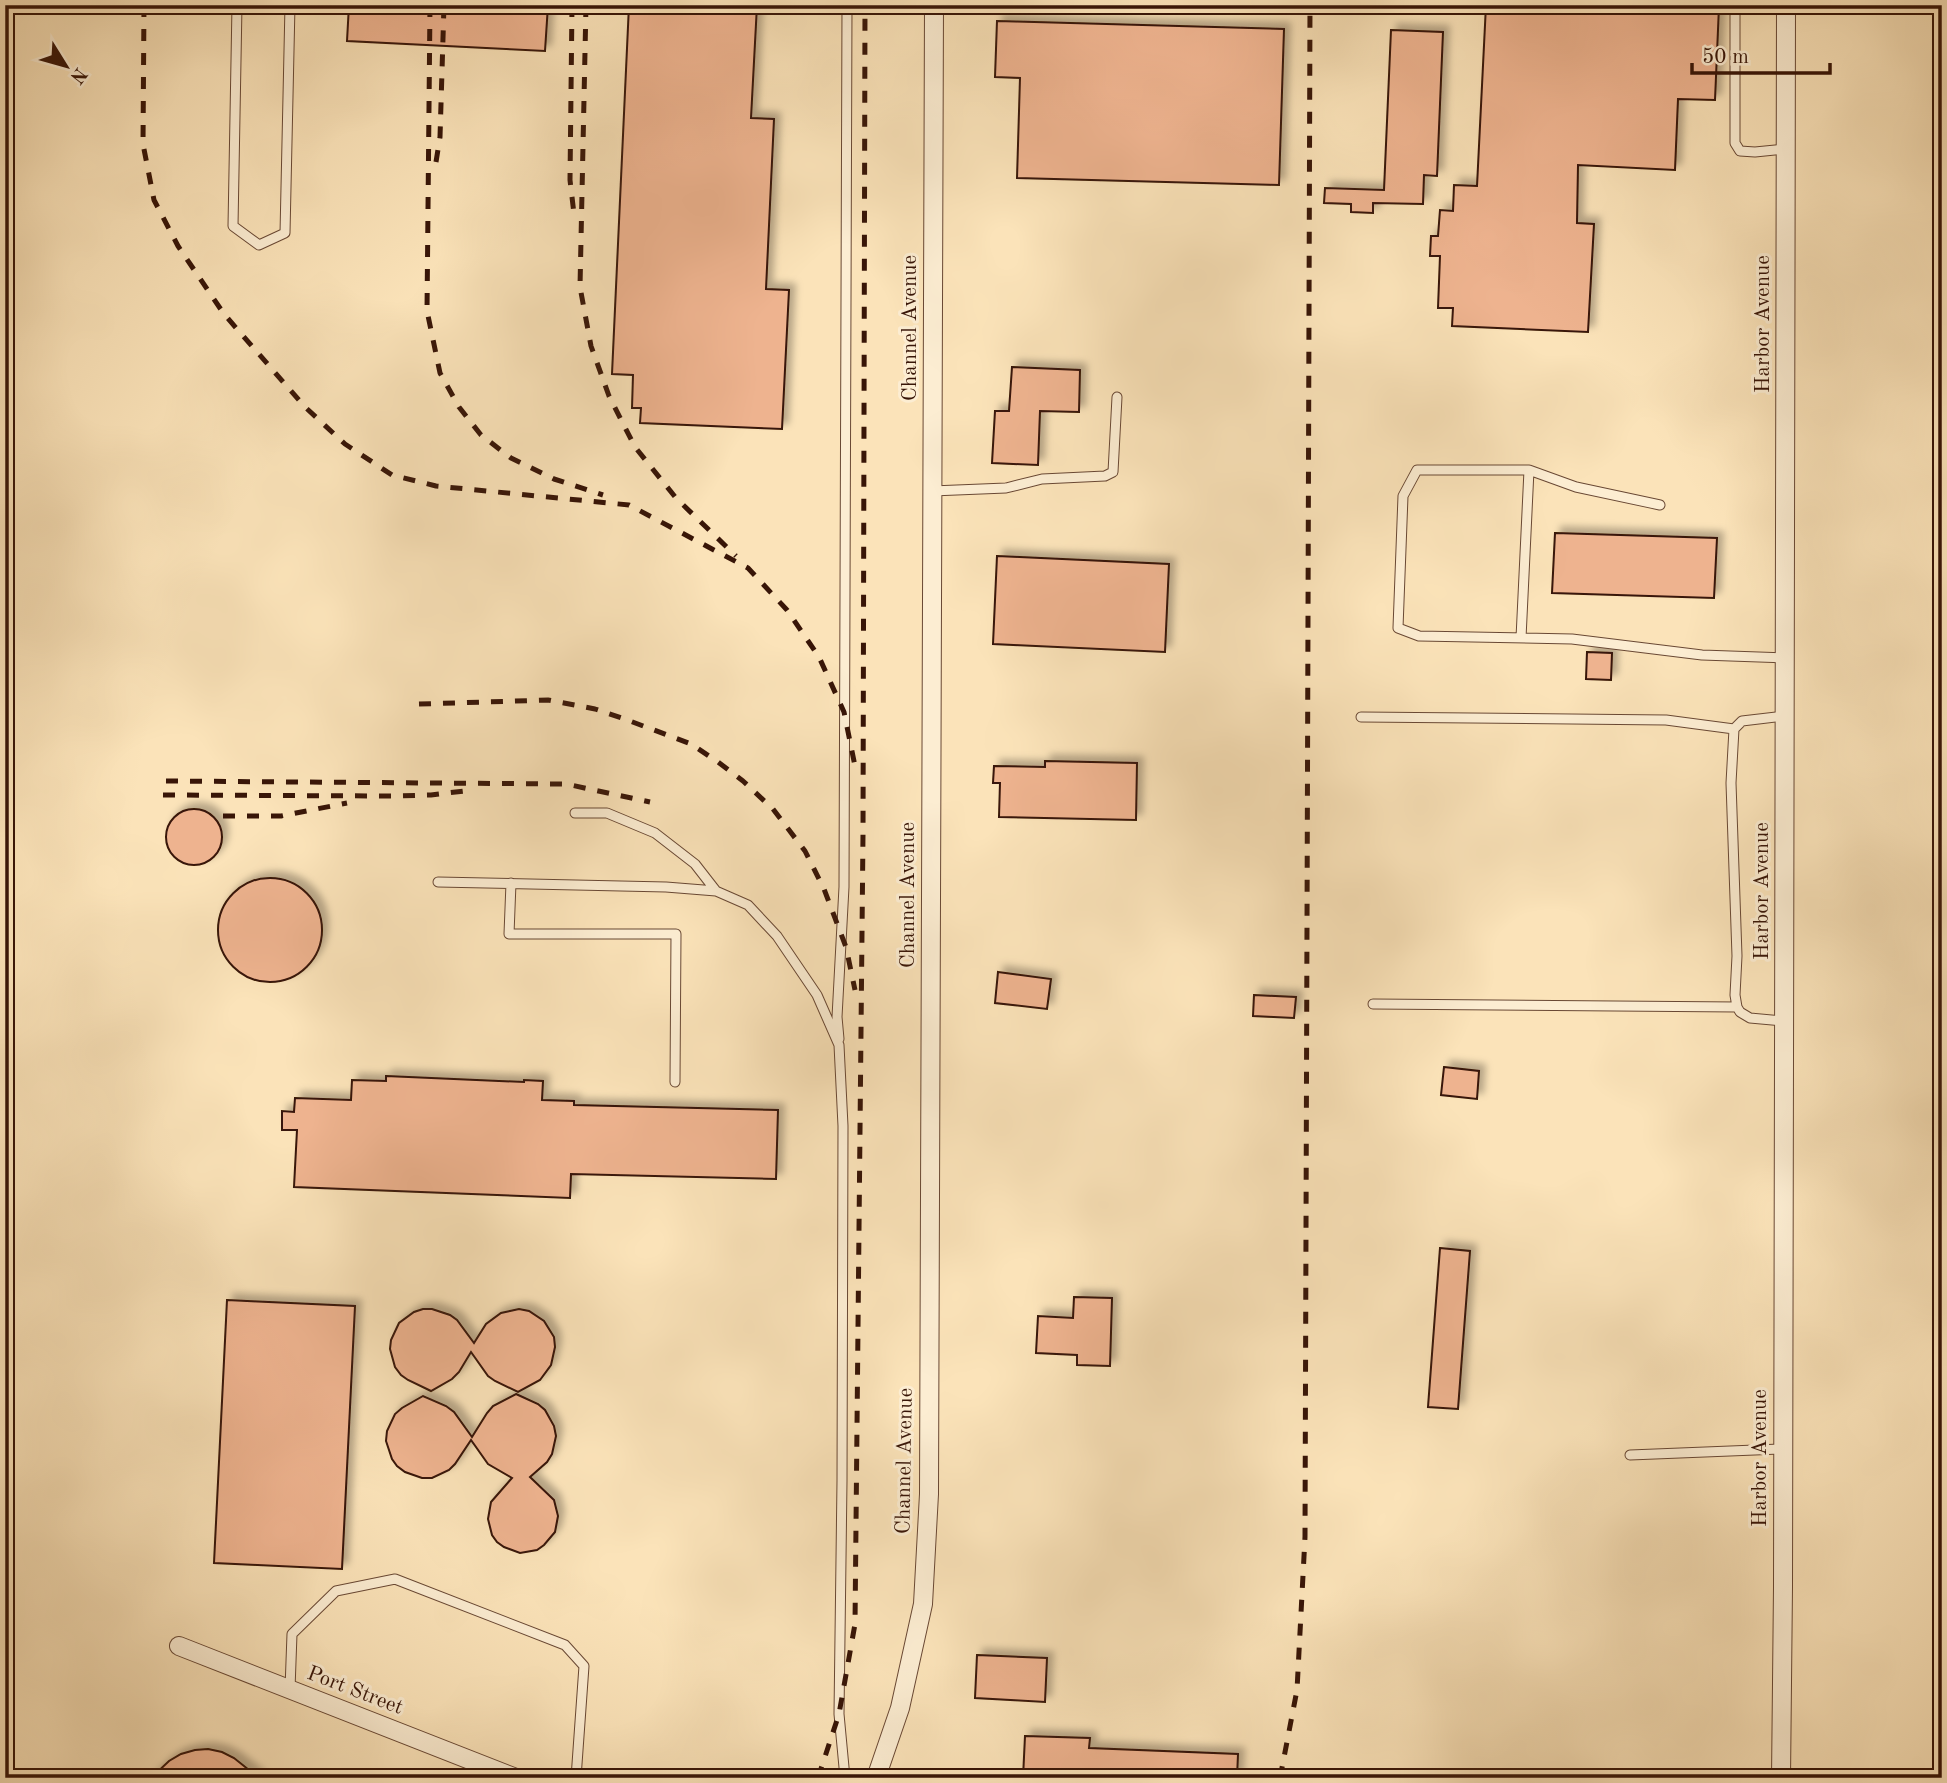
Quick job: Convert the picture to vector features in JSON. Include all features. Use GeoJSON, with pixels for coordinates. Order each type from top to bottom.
{"type":"FeatureCollection","features":[{"type":"Feature","properties":{"kind":"street","name":"Channel Avenue"},"geometry":{"type":"LineString","coordinates":[[876,1778],[900,1708],[923,1604],[929,1494],[934,5]]}},
{"type":"Feature","properties":{"kind":"street","name":"Harbor Avenue"},"geometry":{"type":"LineString","coordinates":[[1781,1778],[1786,5]]}},
{"type":"Feature","properties":{"kind":"street","name":"Port Street"},"geometry":{"type":"LineString","coordinates":[[179,1646],[516,1778]]}},
{"type":"Feature","properties":{"kind":"lane"},"geometry":{"type":"LineString","coordinates":[[237,5],[233,226],[259,245],[285,233],[290,5]]}},
{"type":"Feature","properties":{"kind":"lane"},"geometry":{"type":"LineString","coordinates":[[845,1778],[839,1714],[843,1126],[837,1017],[844,887],[847,5]]}},
{"type":"Feature","properties":{"kind":"lane"},"geometry":{"type":"LineString","coordinates":[[1735,5],[1735,143],[1741,151],[1786,149]]}},
{"type":"Feature","properties":{"kind":"lane"},"geometry":{"type":"LineString","coordinates":[[932,491],[1006,488],[1042,479],[1105,476],[1113,472],[1117,397]]}},
{"type":"Feature","properties":{"kind":"lane"},"geometry":{"type":"LineString","coordinates":[[1660,505],[1576,487],[1529,470],[1417,470],[1403,496],[1398,628],[1419,636],[1572,639],[1702,655],[1785,657]]}},
{"type":"Feature","properties":{"kind":"lane"},"geometry":{"type":"LineString","coordinates":[[1521,638],[1529,470]]}},
{"type":"Feature","properties":{"kind":"lane"},"geometry":{"type":"LineString","coordinates":[[1784,1021],[1750,1018],[1737,1007],[1731,783],[1734,729],[1742,721],[1785,716]]}},
{"type":"Feature","properties":{"kind":"lane"},"geometry":{"type":"LineString","coordinates":[[1361,717],[1665,720],[1734,729]]}},
{"type":"Feature","properties":{"kind":"lane"},"geometry":{"type":"LineString","coordinates":[[575,813],[607,813],[655,833],[695,864],[716,891]]}},
{"type":"Feature","properties":{"kind":"lane"},"geometry":{"type":"LineString","coordinates":[[438,882],[666,887],[716,891],[748,905],[777,936],[817,995],[839,1045]]}},
{"type":"Feature","properties":{"kind":"lane"},"geometry":{"type":"LineString","coordinates":[[511,883],[509,934],[676,934],[675,1082]]}},
{"type":"Feature","properties":{"kind":"lane"},"geometry":{"type":"LineString","coordinates":[[1373,1004],[1737,1007]]}},
{"type":"Feature","properties":{"kind":"lane"},"geometry":{"type":"LineString","coordinates":[[1630,1455],[1783,1449]]}},
{"type":"Feature","properties":{"kind":"lane"},"geometry":{"type":"LineString","coordinates":[[290,1689],[292,1634],[336,1591],[395,1579],[565,1645],[584,1667],[576,1778]]}},
{"type":"Feature","properties":{"kind":"building"},"geometry":{"type":"Polygon","coordinates":[[[349,5],[548,5],[545,51],[347,41],[349,5]]]}},
{"type":"Feature","properties":{"kind":"building"},"geometry":{"type":"Polygon","coordinates":[[[629,5],[757,5],[751,118],[774,119],[766,289],[789,290],[782,429],[640,423],[641,408],[632,408],[633,375],[612,374],[629,5]]]}},
{"type":"Feature","properties":{"kind":"building"},"geometry":{"type":"Polygon","coordinates":[[[1486,5],[1719,6],[1715,100],[1678,99],[1675,170],[1578,165],[1577,223],[1594,224],[1588,332],[1452,326],[1453,308],[1438,308],[1440,256],[1430,256],[1431,236],[1438,236],[1440,210],[1453,211],[1454,185],[1477,186],[1486,5]]]}},
{"type":"Feature","properties":{"kind":"building"},"geometry":{"type":"Polygon","coordinates":[[[997,21],[1284,29],[1279,185],[1017,178],[1020,78],[995,77],[997,21]]]}},
{"type":"Feature","properties":{"kind":"building"},"geometry":{"type":"Polygon","coordinates":[[[1391,30],[1443,32],[1437,176],[1424,175],[1423,204],[1373,203],[1373,213],[1351,212],[1351,204],[1324,203],[1325,188],[1384,190],[1391,30]]]}},
{"type":"Feature","properties":{"kind":"building"},"geometry":{"type":"Polygon","coordinates":[[[1012,367],[1080,370],[1079,412],[1040,411],[1038,465],[992,463],[995,411],[1009,411],[1012,367]]]}},
{"type":"Feature","properties":{"kind":"building"},"geometry":{"type":"Polygon","coordinates":[[[1555,533],[1717,538],[1714,598],[1552,593],[1555,533]]]}},
{"type":"Feature","properties":{"kind":"building"},"geometry":{"type":"Polygon","coordinates":[[[997,556],[1169,564],[1165,652],[993,644],[997,556]]]}},
{"type":"Feature","properties":{"kind":"building"},"geometry":{"type":"Polygon","coordinates":[[[1587,652],[1612,653],[1611,680],[1586,679],[1587,652]]]}},
{"type":"Feature","properties":{"kind":"building"},"geometry":{"type":"Polygon","coordinates":[[[1045,761],[1137,763],[1136,820],[999,817],[1000,783],[993,783],[994,766],[1045,767],[1045,761]]]}},
{"type":"Feature","properties":{"kind":"building"},"geometry":{"type":"Polygon","coordinates":[[[194,809],[209,814],[217,822],[222,837],[217,852],[209,860],[194,865],[179,860],[171,852],[166,837],[171,822],[179,814],[194,809]]]}},
{"type":"Feature","properties":{"kind":"building"},"geometry":{"type":"Polygon","coordinates":[[[270,878],[290,882],[307,893],[318,910],[322,930],[318,950],[307,967],[290,978],[270,982],[250,978],[233,967],[222,950],[218,930],[222,910],[233,893],[250,882],[270,878]]]}},
{"type":"Feature","properties":{"kind":"building"},"geometry":{"type":"Polygon","coordinates":[[[998,972],[1051,979],[1047,1009],[995,1003],[998,972]]]}},
{"type":"Feature","properties":{"kind":"building"},"geometry":{"type":"Polygon","coordinates":[[[1254,995],[1296,997],[1294,1018],[1253,1016],[1254,995]]]}},
{"type":"Feature","properties":{"kind":"building"},"geometry":{"type":"Polygon","coordinates":[[[1444,1067],[1479,1071],[1477,1099],[1441,1095],[1444,1067]]]}},
{"type":"Feature","properties":{"kind":"building"},"geometry":{"type":"Polygon","coordinates":[[[386,1076],[543,1081],[542,1100],[574,1101],[574,1105],[778,1110],[776,1179],[571,1174],[570,1198],[294,1187],[297,1130],[282,1130],[282,1111],[294,1112],[295,1098],[351,1100],[352,1080],[386,1081],[386,1076]]]}},
{"type":"Feature","properties":{"kind":"building"},"geometry":{"type":"Polygon","coordinates":[[[1440,1248],[1470,1251],[1458,1409],[1428,1407],[1440,1248]]]}},
{"type":"Feature","properties":{"kind":"building"},"geometry":{"type":"Polygon","coordinates":[[[1074,1297],[1112,1298],[1110,1366],[1077,1365],[1077,1355],[1036,1353],[1038,1316],[1073,1318],[1074,1297]]]}},
{"type":"Feature","properties":{"kind":"building"},"geometry":{"type":"Polygon","coordinates":[[[227,1300],[355,1306],[342,1569],[214,1563],[227,1300]]]}},
{"type":"Feature","properties":{"kind":"building"},"geometry":{"type":"Polygon","coordinates":[[[423,1309],[450,1315],[474,1343],[486,1324],[501,1313],[519,1309],[529,1311],[544,1321],[554,1337],[551,1365],[540,1380],[518,1392],[488,1376],[471,1352],[452,1379],[431,1391],[401,1375],[395,1367],[390,1349],[399,1323],[423,1309]]]}},
{"type":"Feature","properties":{"kind":"building"},"geometry":{"type":"Polygon","coordinates":[[[516,1394],[545,1410],[556,1436],[552,1454],[547,1462],[530,1477],[554,1500],[558,1516],[555,1532],[537,1550],[520,1553],[497,1542],[492,1535],[488,1519],[491,1502],[512,1478],[488,1464],[471,1440],[449,1470],[432,1478],[422,1478],[397,1466],[386,1441],[387,1431],[395,1414],[423,1396],[454,1412],[472,1437],[493,1406],[516,1394]]]}},
{"type":"Feature","properties":{"kind":"building"},"geometry":{"type":"Polygon","coordinates":[[[977,1655],[1047,1658],[1045,1702],[975,1698],[977,1655]]]}},
{"type":"Feature","properties":{"kind":"building"},"geometry":{"type":"Polygon","coordinates":[[[1025,1736],[1090,1738],[1089,1748],[1238,1754],[1237,1778],[1023,1778],[1025,1736]]]}},
{"type":"Feature","properties":{"kind":"building"},"geometry":{"type":"Polygon","coordinates":[[[208,1749],[234,1758],[259,1778],[151,1778],[181,1754],[208,1749]]]}},
{"type":"Feature","properties":{"kind":"railway"},"geometry":{"type":"LineString","coordinates":[[144,5],[143,144],[154,200],[178,246],[224,314],[305,407],[345,444],[392,475],[436,486],[629,505],[748,568],[787,610],[819,657],[844,712],[856,771]]}},
{"type":"Feature","properties":{"kind":"railway"},"geometry":{"type":"LineString","coordinates":[[430,5],[427,311],[440,373],[459,407],[481,435],[511,458],[554,479],[603,495]]}},
{"type":"Feature","properties":{"kind":"railway"},"geometry":{"type":"LineString","coordinates":[[436,162],[440,137],[444,5]]}},
{"type":"Feature","properties":{"kind":"railway"},"geometry":{"type":"LineString","coordinates":[[572,5],[570,180],[574,214]]}},
{"type":"Feature","properties":{"kind":"railway"},"geometry":{"type":"LineString","coordinates":[[586,5],[580,287],[591,346],[609,396],[635,447],[676,498],[736,556]]}},
{"type":"Feature","properties":{"kind":"railway"},"geometry":{"type":"LineString","coordinates":[[818,1778],[839,1714],[855,1624],[863,834],[865,5]]}},
{"type":"Feature","properties":{"kind":"railway"},"geometry":{"type":"LineString","coordinates":[[1280,1778],[1297,1690],[1305,1537],[1310,5]]}},
{"type":"Feature","properties":{"kind":"railway"},"geometry":{"type":"LineString","coordinates":[[419,704],[548,700],[595,709],[691,744],[743,781],[773,809],[805,851],[824,889],[846,947],[855,990]]}},
{"type":"Feature","properties":{"kind":"railway"},"geometry":{"type":"LineString","coordinates":[[166,781],[566,784],[650,802]]}},
{"type":"Feature","properties":{"kind":"railway"},"geometry":{"type":"LineString","coordinates":[[163,795],[392,796],[464,791]]}},
{"type":"Feature","properties":{"kind":"railway"},"geometry":{"type":"LineString","coordinates":[[223,816],[281,816],[347,803]]}}]}
